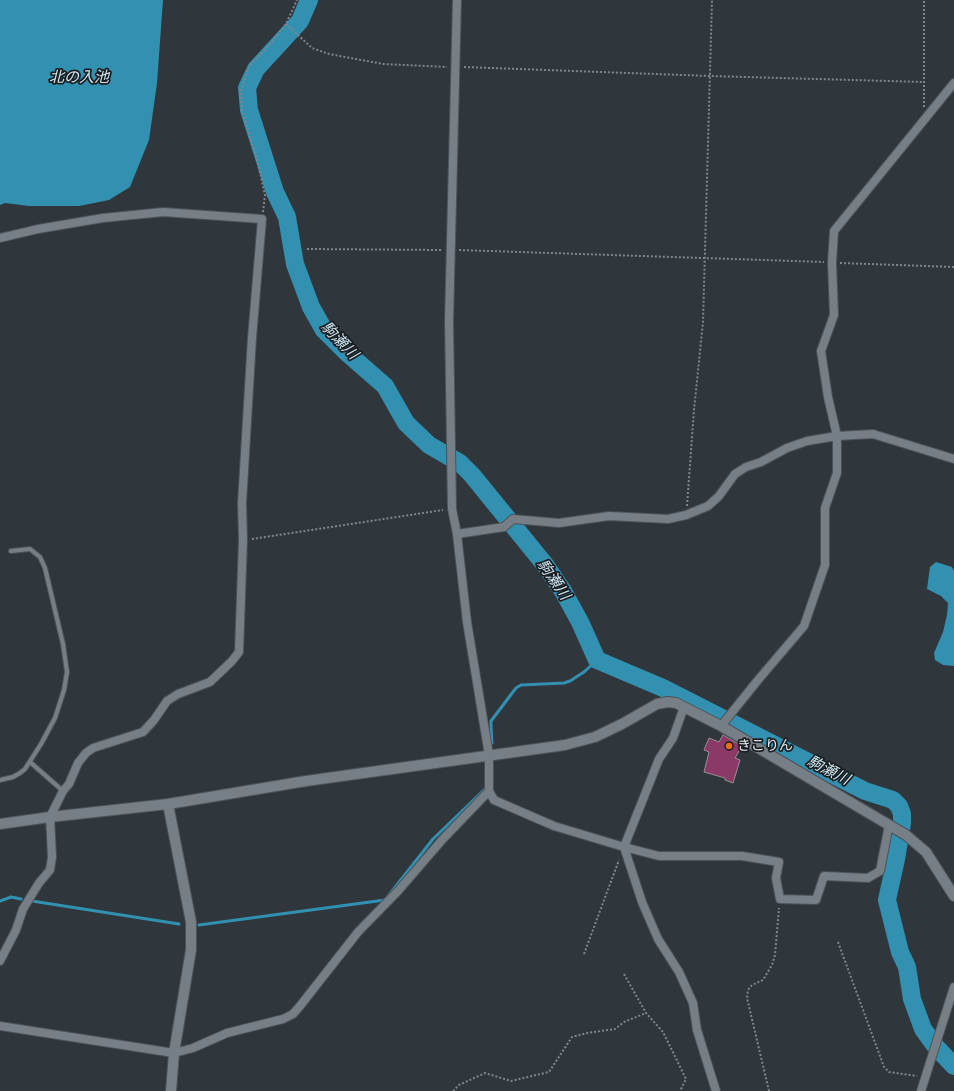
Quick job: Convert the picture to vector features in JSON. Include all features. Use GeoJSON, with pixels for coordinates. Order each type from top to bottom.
{"type":"FeatureCollection","features":[{"type":"Feature","properties":{"kind":"street"},"geometry":{"type":"LineString","coordinates":[[457,0],[449,321],[452,509],[457,534],[468,622],[489,755],[489,791],[494,800],[554,826],[624,848],[659,856],[742,856],[779,862],[776,878],[780,899],[816,900],[824,876],[868,878],[880,871],[891,827]]}},
{"type":"Feature","properties":{"kind":"street"},"geometry":{"type":"LineString","coordinates":[[721,726],[804,626],[825,565],[825,508],[837,473],[837,436],[828,398],[821,350],[834,314],[832,262],[834,230],[954,83]]}},
{"type":"Feature","properties":{"kind":"street"},"geometry":{"type":"LineString","coordinates":[[0,238],[38,228],[103,218],[163,212],[262,219],[252,338],[242,502],[243,540],[239,652],[232,661],[210,682],[178,694],[167,702],[143,732],[102,744],[86,753],[78,763],[69,784],[63,792],[50,817],[51,866],[23,910],[0,961]]}},
{"type":"Feature","properties":{"kind":"street"},"geometry":{"type":"LineString","coordinates":[[457,534],[504,527],[509,523],[559,523],[610,516],[668,519],[686,515],[708,506],[719,496],[735,474],[746,467],[761,462],[787,448],[807,441],[837,436],[873,434],[954,459]]}},
{"type":"Feature","properties":{"kind":"street"},"geometry":{"type":"LineString","coordinates":[[0,824],[168,804],[306,781],[565,745],[595,737],[622,724],[657,704],[668,702],[676,703],[721,726],[906,835],[926,852],[954,896]]}},
{"type":"Feature","properties":{"kind":"street"},"geometry":{"type":"LineString","coordinates":[[684,707],[673,738],[659,759],[624,848],[642,902],[658,939],[679,972],[693,1003],[697,1030],[716,1091]]}},
{"type":"Feature","properties":{"kind":"street"},"geometry":{"type":"LineString","coordinates":[[0,1026],[174,1053],[193,1048],[227,1033],[283,1019],[293,1014],[358,932],[398,891],[442,840],[489,791]]}},
{"type":"Feature","properties":{"kind":"street"},"geometry":{"type":"LineString","coordinates":[[168,804],[190,922],[191,950],[174,1053],[171,1091]]}},
{"type":"Feature","properties":{"kind":"street"},"geometry":{"type":"LineString","coordinates":[[921,1091],[954,987]]}},
{"type":"Feature","properties":{"kind":"lane"},"geometry":{"type":"LineString","coordinates":[[0,780],[13,777],[20,773],[30,762],[55,718],[64,690],[67,672],[66,658],[40,557],[30,549],[12,552]]}},
{"type":"Feature","properties":{"kind":"lane"},"geometry":{"type":"LineString","coordinates":[[30,762],[63,792]]}},
{"type":"Feature","properties":{"kind":"path"},"geometry":{"type":"LineString","coordinates":[[262,219],[265,195],[257,159],[242,110],[241,91],[249,66],[265,50],[286,24],[297,0]]}},
{"type":"Feature","properties":{"kind":"path"},"geometry":{"type":"LineString","coordinates":[[686,515],[694,410],[703,322],[712,0]]}},
{"type":"Feature","properties":{"kind":"path"},"geometry":{"type":"LineString","coordinates":[[924,0],[924,118]]}},
{"type":"Feature","properties":{"kind":"path"},"geometry":{"type":"LineString","coordinates":[[286,24],[312,48],[329,54],[383,64],[924,82]]}},
{"type":"Feature","properties":{"kind":"path"},"geometry":{"type":"LineString","coordinates":[[307,249],[451,250],[704,259]]}},
{"type":"Feature","properties":{"kind":"path"},"geometry":{"type":"LineString","coordinates":[[243,540],[452,509]]}},
{"type":"Feature","properties":{"kind":"path"},"geometry":{"type":"LineString","coordinates":[[584,954],[624,848]]}},
{"type":"Feature","properties":{"kind":"path"},"geometry":{"type":"LineString","coordinates":[[769,1091],[747,998],[748,990],[752,985],[763,980],[772,965],[775,955],[780,899]]}},
{"type":"Feature","properties":{"kind":"path"},"geometry":{"type":"LineString","coordinates":[[838,942],[886,1070],[889,1072],[926,1078]]}},
{"type":"Feature","properties":{"kind":"path"},"geometry":{"type":"LineString","coordinates":[[624,974],[646,1012],[662,1032],[686,1079],[680,1091]]}},
{"type":"Feature","properties":{"kind":"path"},"geometry":{"type":"LineString","coordinates":[[453,1091],[459,1085],[485,1073],[511,1081],[549,1072],[572,1037],[615,1029],[624,1022],[646,1012]]}},
{"type":"Feature","properties":{"kind":"water","name":"北の入池"},"geometry":{"type":"Polygon","coordinates":[[[0,0],[163,0],[157,83],[149,140],[130,187],[109,200],[79,206],[29,206],[5,203],[0,205],[0,0]]]}},
{"type":"Feature","properties":{"kind":"water"},"geometry":{"type":"Polygon","coordinates":[[[936,562],[952,567],[954,571],[954,666],[943,665],[935,660],[934,653],[943,632],[948,603],[941,596],[927,589],[930,567],[936,562]]]}},
{"type":"Feature","properties":{"kind":"building"},"geometry":{"type":"Polygon","coordinates":[[[723,735],[742,746],[735,758],[740,760],[733,783],[725,780],[725,778],[704,772],[709,752],[704,750],[709,738],[719,742],[723,735]]]}},
{"type":"Feature","properties":{"kind":"waterway","name":"駒瀬川"},"geometry":{"type":"LineString","coordinates":[[309,0],[300,21],[256,69],[247,88],[249,110],[275,192],[287,217],[295,264],[311,307],[324,330],[346,352],[385,386],[406,423],[429,445],[460,463],[472,475],[546,566],[563,591],[580,622],[597,660],[663,688],[865,791],[893,800],[899,806],[902,814],[902,823],[887,900],[900,952],[907,967],[912,999],[923,1029],[936,1047],[954,1066]]}},
{"type":"Feature","properties":{"kind":"waterway"},"geometry":{"type":"LineString","coordinates":[[492,743],[491,721],[516,688],[521,685],[564,683],[570,681],[584,672],[597,660]]}},
{"type":"Feature","properties":{"kind":"waterway"},"geometry":{"type":"LineString","coordinates":[[199,925],[385,900],[433,839],[485,789]]}},
{"type":"Feature","properties":{"kind":"waterway"},"geometry":{"type":"LineString","coordinates":[[0,901],[11,897],[21,899]]}},
{"type":"Feature","properties":{"kind":"waterway"},"geometry":{"type":"LineString","coordinates":[[32,901],[179,924]]}},
{"type":"Feature","properties":{"kind":"place","name":"きこりん"},"geometry":{"type":"Point","coordinates":[729,746]}}]}
